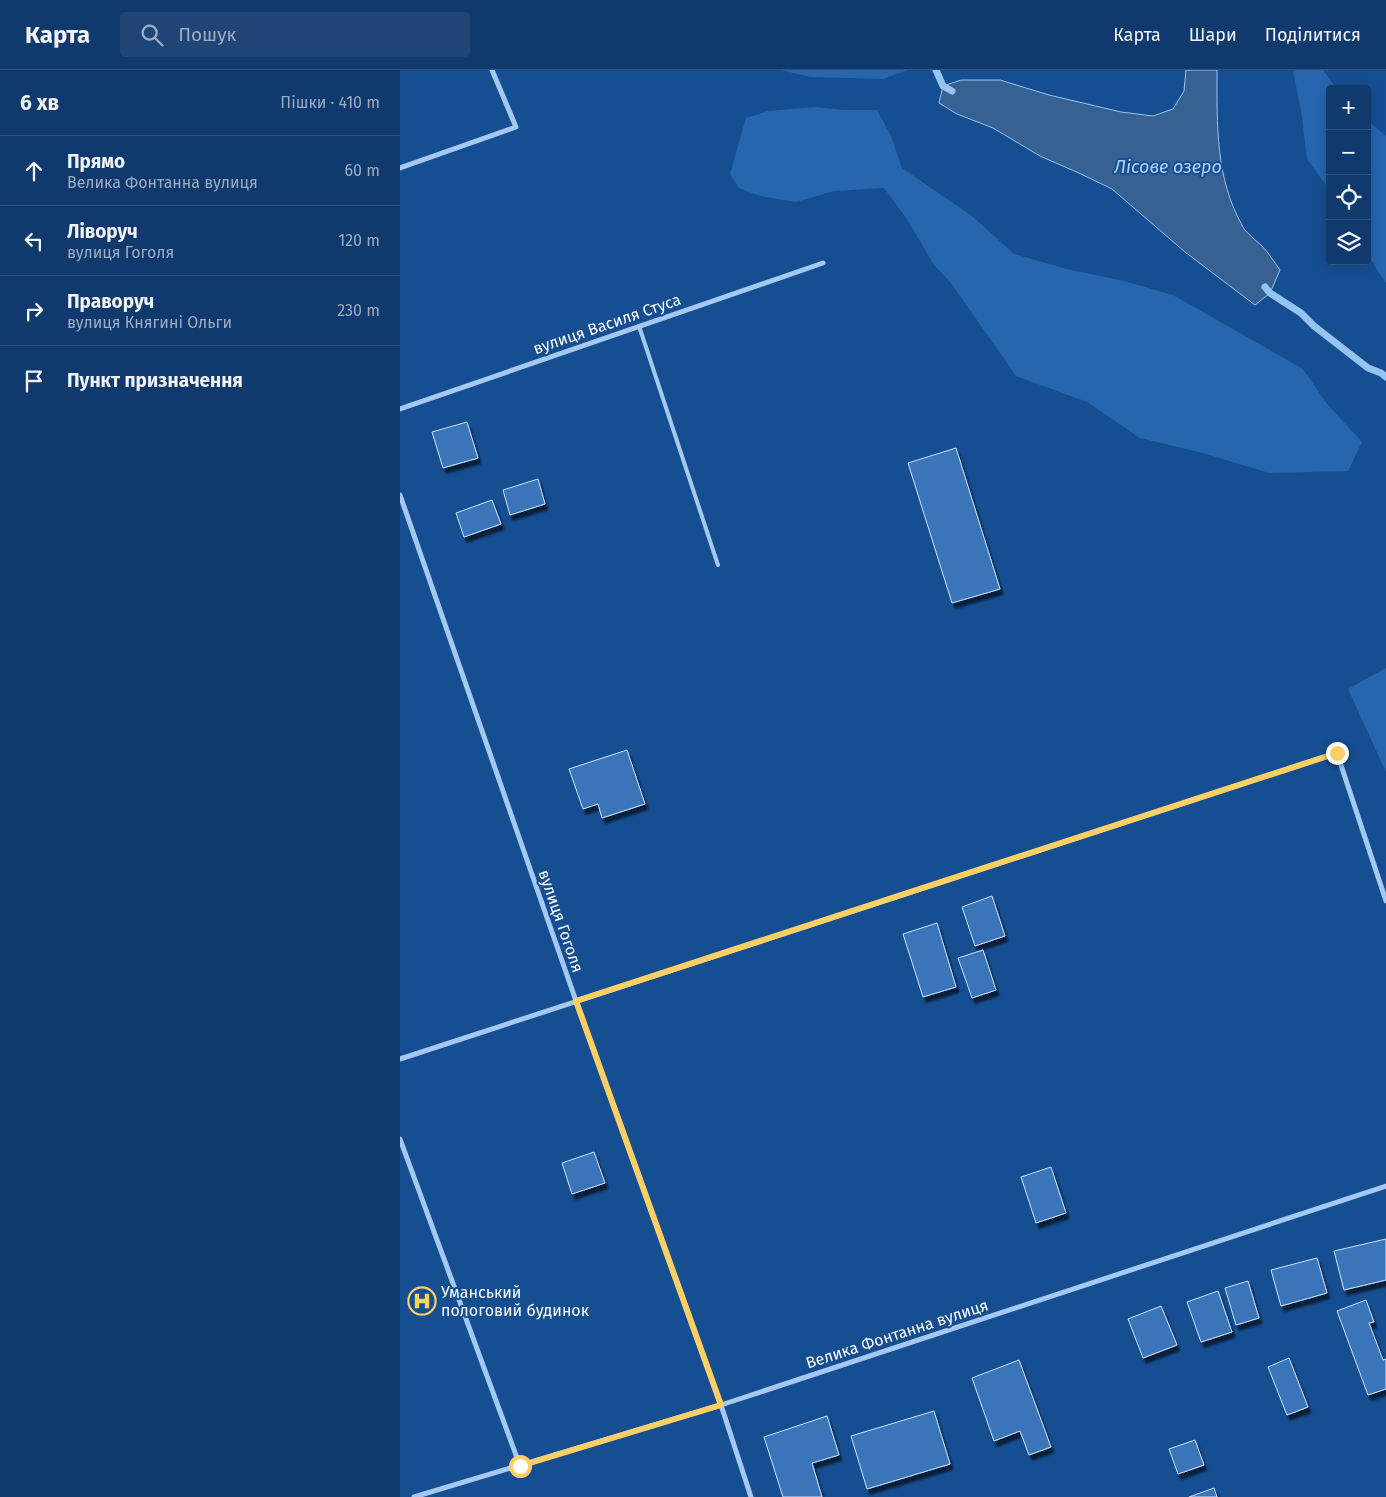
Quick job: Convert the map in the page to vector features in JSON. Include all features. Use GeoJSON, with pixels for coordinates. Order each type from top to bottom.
{"type":"FeatureCollection","features":[{"type":"Feature","properties":{"kind":"street"},"geometry":{"type":"LineString","coordinates":[[400,168],[516,127],[492,70]]}},
{"type":"Feature","properties":{"kind":"street","name":"вулиця Василя Стуса"},"geometry":{"type":"LineString","coordinates":[[400,409],[823,263]]}},
{"type":"Feature","properties":{"kind":"street","name":"вулиця Гоголя"},"geometry":{"type":"LineString","coordinates":[[400,495],[576,1001],[721,1405],[752,1497]]}},
{"type":"Feature","properties":{"kind":"street"},"geometry":{"type":"LineString","coordinates":[[400,1059],[1337,753],[1386,901]]}},
{"type":"Feature","properties":{"kind":"street"},"geometry":{"type":"LineString","coordinates":[[400,1139],[520,1466]]}},
{"type":"Feature","properties":{"kind":"street","name":"Велика Фонтанна вулиця"},"geometry":{"type":"LineString","coordinates":[[414,1497],[721,1405],[1386,1186]]}},
{"type":"Feature","properties":{"kind":"lane"},"geometry":{"type":"LineString","coordinates":[[639,326],[718,565]]}},
{"type":"Feature","properties":{"kind":"shaded area"},"geometry":{"type":"Polygon","coordinates":[[[781,70],[908,70],[883,79],[810,77],[781,70]]]}},
{"type":"Feature","properties":{"kind":"shaded area"},"geometry":{"type":"Polygon","coordinates":[[[1293,70],[1323,70],[1334,85],[1326,85],[1326,185],[1307,159],[1302,117],[1293,70]]]}},
{"type":"Feature","properties":{"kind":"shaded area"},"geometry":{"type":"Polygon","coordinates":[[[815,107],[844,110],[877,110],[891,136],[902,168],[972,216],[1014,254],[1173,295],[1303,369],[1327,404],[1362,442],[1348,471],[1269,473],[1203,453],[1140,438],[1087,402],[1016,376],[951,283],[934,265],[907,219],[884,188],[834,191],[796,202],[760,196],[739,188],[730,174],[746,118],[768,111],[815,107]]]}},
{"type":"Feature","properties":{"kind":"shaded area"},"geometry":{"type":"Polygon","coordinates":[[[1371,123],[1386,136],[1386,283],[1371,260],[1371,123]]]}},
{"type":"Feature","properties":{"kind":"shaded area"},"geometry":{"type":"Polygon","coordinates":[[[1386,668],[1386,772],[1348,689],[1386,668]]]}},
{"type":"Feature","properties":{"kind":"water","name":"Лісове озеро"},"geometry":{"type":"Polygon","coordinates":[[[1186,70],[1217,70],[1219,150],[1227,189],[1243,227],[1265,249],[1280,270],[1270,293],[1255,305],[1185,252],[1112,189],[1040,156],[993,128],[957,114],[939,103],[943,86],[961,80],[1000,80],[1049,95],[1121,112],[1153,116],[1173,109],[1184,91],[1186,70]]]}},
{"type":"Feature","properties":{"kind":"building"},"geometry":{"type":"Polygon","coordinates":[[[467,422],[478,458],[443,468],[432,432],[467,422]]]}},
{"type":"Feature","properties":{"kind":"building"},"geometry":{"type":"Polygon","coordinates":[[[956,448],[1000,589],[952,603],[908,463],[956,448]]]}},
{"type":"Feature","properties":{"kind":"building"},"geometry":{"type":"Polygon","coordinates":[[[538,479],[545,504],[510,515],[503,490],[538,479]]]}},
{"type":"Feature","properties":{"kind":"building"},"geometry":{"type":"Polygon","coordinates":[[[492,500],[501,524],[464,537],[456,513],[492,500]]]}},
{"type":"Feature","properties":{"kind":"building"},"geometry":{"type":"Polygon","coordinates":[[[627,750],[645,804],[602,818],[598,804],[583,809],[569,769],[627,750]]]}},
{"type":"Feature","properties":{"kind":"building"},"geometry":{"type":"Polygon","coordinates":[[[992,896],[1005,936],[975,946],[962,907],[992,896]]]}},
{"type":"Feature","properties":{"kind":"building"},"geometry":{"type":"Polygon","coordinates":[[[937,923],[956,987],[923,997],[903,934],[937,923]]]}},
{"type":"Feature","properties":{"kind":"building"},"geometry":{"type":"Polygon","coordinates":[[[983,950],[996,990],[972,998],[958,958],[983,950]]]}},
{"type":"Feature","properties":{"kind":"building"},"geometry":{"type":"Polygon","coordinates":[[[594,1152],[605,1183],[572,1194],[562,1163],[594,1152]]]}},
{"type":"Feature","properties":{"kind":"building"},"geometry":{"type":"Polygon","coordinates":[[[1051,1167],[1066,1213],[1036,1223],[1021,1177],[1051,1167]]]}},
{"type":"Feature","properties":{"kind":"building"},"geometry":{"type":"Polygon","coordinates":[[[1386,1239],[1386,1280],[1344,1290],[1334,1251],[1386,1239]]]}},
{"type":"Feature","properties":{"kind":"building"},"geometry":{"type":"Polygon","coordinates":[[[1317,1258],[1327,1293],[1281,1306],[1271,1270],[1317,1258]]]}},
{"type":"Feature","properties":{"kind":"building"},"geometry":{"type":"Polygon","coordinates":[[[1248,1281],[1259,1318],[1236,1325],[1225,1288],[1248,1281]]]}},
{"type":"Feature","properties":{"kind":"building"},"geometry":{"type":"Polygon","coordinates":[[[1218,1291],[1232,1332],[1201,1342],[1187,1302],[1218,1291]]]}},
{"type":"Feature","properties":{"kind":"building"},"geometry":{"type":"Polygon","coordinates":[[[1366,1300],[1374,1322],[1369,1323],[1383,1360],[1386,1359],[1386,1389],[1368,1395],[1337,1311],[1366,1300]]]}},
{"type":"Feature","properties":{"kind":"building"},"geometry":{"type":"Polygon","coordinates":[[[1161,1306],[1177,1345],[1143,1358],[1128,1319],[1161,1306]]]}},
{"type":"Feature","properties":{"kind":"building"},"geometry":{"type":"Polygon","coordinates":[[[1289,1358],[1308,1407],[1287,1415],[1268,1367],[1289,1358]]]}},
{"type":"Feature","properties":{"kind":"building"},"geometry":{"type":"Polygon","coordinates":[[[1019,1360],[1051,1447],[1029,1455],[1020,1431],[994,1441],[972,1378],[1019,1360]]]}},
{"type":"Feature","properties":{"kind":"building"},"geometry":{"type":"Polygon","coordinates":[[[934,1411],[950,1464],[867,1489],[851,1436],[934,1411]]]}},
{"type":"Feature","properties":{"kind":"building"},"geometry":{"type":"Polygon","coordinates":[[[827,1416],[839,1455],[812,1463],[822,1497],[783,1497],[764,1437],[827,1416]]]}},
{"type":"Feature","properties":{"kind":"building"},"geometry":{"type":"Polygon","coordinates":[[[1195,1440],[1204,1465],[1178,1474],[1169,1449],[1195,1440]]]}},
{"type":"Feature","properties":{"kind":"building"},"geometry":{"type":"Polygon","coordinates":[[[1214,1488],[1217,1497],[1189,1497],[1214,1488]]]}},
{"type":"Feature","properties":{"kind":"waterway"},"geometry":{"type":"LineString","coordinates":[[936,70],[943,86],[952,91]]}},
{"type":"Feature","properties":{"kind":"waterway"},"geometry":{"type":"LineString","coordinates":[[1265,287],[1270,293],[1301,313],[1314,326],[1368,368],[1386,377]]}},
{"type":"Feature","properties":{"kind":"place","name":"Уманський пологовий будинок"},"geometry":{"type":"Point","coordinates":[422,1301]}},
{"type":"Feature","properties":{"kind":"route"},"geometry":{"type":"LineString","coordinates":[[520,1466],[721,1405],[576,1001],[1337,753]]}}]}
